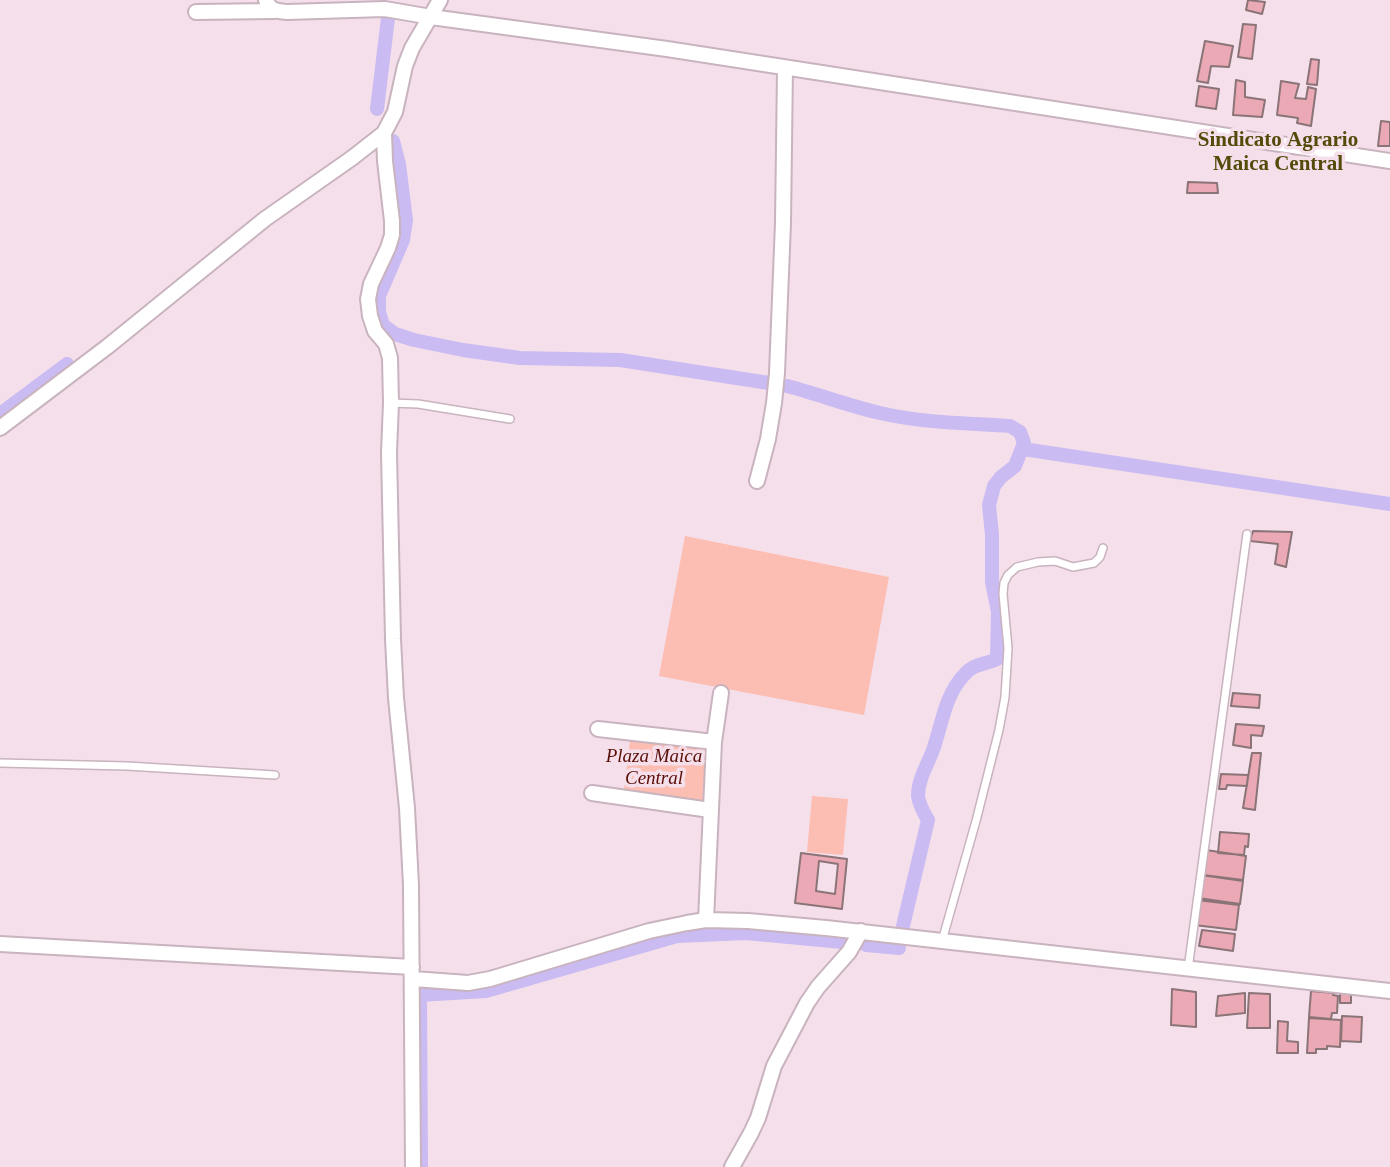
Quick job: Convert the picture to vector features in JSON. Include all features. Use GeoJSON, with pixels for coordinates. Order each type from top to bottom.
{"type":"FeatureCollection","features":[{"type":"Feature","properties":{"kind":"street"},"geometry":{"type":"LineString","coordinates":[[0,428],[107,347],[265,219],[384,133],[396,112],[405,66],[412,48],[440,0]]}},
{"type":"Feature","properties":{"kind":"street"},"geometry":{"type":"LineString","coordinates":[[196,12],[271,5],[288,12],[385,4],[431,17],[667,49],[1390,161]]}},
{"type":"Feature","properties":{"kind":"street"},"geometry":{"type":"LineString","coordinates":[[757,481],[768,439],[777,373],[785,68]]}},
{"type":"Feature","properties":{"kind":"street"},"geometry":{"type":"LineString","coordinates":[[384,133],[392,235],[371,285],[368,299],[375,331],[386,344],[390,358],[393,639],[411,885],[413,1167]]}},
{"type":"Feature","properties":{"kind":"street"},"geometry":{"type":"LineString","coordinates":[[706,920],[714,742],[722,693]]}},
{"type":"Feature","properties":{"kind":"street"},"geometry":{"type":"LineString","coordinates":[[598,729],[714,742]]}},
{"type":"Feature","properties":{"kind":"street"},"geometry":{"type":"LineString","coordinates":[[592,793],[710,810]]}},
{"type":"Feature","properties":{"kind":"street"},"geometry":{"type":"LineString","coordinates":[[0,944],[412,973],[468,983],[490,979],[649,931],[706,920],[748,921],[862,931],[1390,991]]}},
{"type":"Feature","properties":{"kind":"street"},"geometry":{"type":"LineString","coordinates":[[732,1167],[758,1118],[774,1066],[807,1003],[849,952],[862,931]]}},
{"type":"Feature","properties":{"kind":"lane"},"geometry":{"type":"LineString","coordinates":[[391,403],[430,406],[510,419]]}},
{"type":"Feature","properties":{"kind":"lane"},"geometry":{"type":"LineString","coordinates":[[1188,969],[1247,534]]}},
{"type":"Feature","properties":{"kind":"lane"},"geometry":{"type":"LineString","coordinates":[[942,941],[976,821],[1005,697],[1008,648],[1004,583],[1017,567],[1038,562],[1055,561],[1073,567],[1094,563],[1103,548]]}},
{"type":"Feature","properties":{"kind":"lane"},"geometry":{"type":"LineString","coordinates":[[0,763],[127,766],[275,775]]}},
{"type":"Feature","properties":{"kind":"green space"},"geometry":{"type":"Polygon","coordinates":[[[685,536],[889,577],[864,715],[659,676],[685,536]]]}},
{"type":"Feature","properties":{"kind":"green space","name":"Plaza Maica Central"},"geometry":{"type":"Polygon","coordinates":[[[634,737],[707,749],[704,799],[702,801],[624,790],[630,741],[634,737]]]}},
{"type":"Feature","properties":{"kind":"green space"},"geometry":{"type":"Polygon","coordinates":[[[812,796],[848,799],[843,855],[807,852],[812,796]]]}},
{"type":"Feature","properties":{"kind":"building"},"geometry":{"type":"Polygon","coordinates":[[[1248,0],[1265,2],[1262,14],[1246,10],[1248,0]]]}},
{"type":"Feature","properties":{"kind":"building"},"geometry":{"type":"Polygon","coordinates":[[[1243,24],[1256,25],[1252,59],[1238,57],[1243,24]]]}},
{"type":"Feature","properties":{"kind":"building"},"geometry":{"type":"Polygon","coordinates":[[[1205,41],[1233,46],[1229,67],[1211,66],[1208,83],[1197,81],[1205,41]]]}},
{"type":"Feature","properties":{"kind":"building"},"geometry":{"type":"Polygon","coordinates":[[[1311,59],[1319,60],[1317,85],[1307,84],[1311,59]]]}},
{"type":"Feature","properties":{"kind":"building"},"geometry":{"type":"Polygon","coordinates":[[[1236,80],[1245,82],[1245,97],[1265,100],[1262,117],[1233,115],[1236,80]]]}},
{"type":"Feature","properties":{"kind":"building"},"geometry":{"type":"Polygon","coordinates":[[[1281,81],[1299,84],[1295,98],[1306,99],[1308,87],[1316,89],[1311,126],[1297,123],[1298,118],[1277,115],[1281,81]]]}},
{"type":"Feature","properties":{"kind":"building"},"geometry":{"type":"Polygon","coordinates":[[[1199,86],[1219,89],[1216,109],[1196,106],[1199,86]]]}},
{"type":"Feature","properties":{"kind":"building"},"geometry":{"type":"Polygon","coordinates":[[[1381,121],[1390,122],[1390,146],[1378,146],[1381,121]]]}},
{"type":"Feature","properties":{"kind":"building"},"geometry":{"type":"Polygon","coordinates":[[[1188,182],[1217,183],[1218,193],[1187,193],[1188,182]]]}},
{"type":"Feature","properties":{"kind":"building"},"geometry":{"type":"Polygon","coordinates":[[[1253,531],[1292,532],[1286,567],[1275,564],[1278,544],[1250,541],[1253,531]]]}},
{"type":"Feature","properties":{"kind":"building"},"geometry":{"type":"Polygon","coordinates":[[[1233,693],[1260,695],[1259,708],[1231,706],[1233,693]]]}},
{"type":"Feature","properties":{"kind":"building"},"geometry":{"type":"Polygon","coordinates":[[[1236,724],[1264,726],[1262,736],[1251,735],[1251,748],[1233,745],[1236,724]]]}},
{"type":"Feature","properties":{"kind":"building"},"geometry":{"type":"Polygon","coordinates":[[[1252,753],[1261,753],[1255,810],[1243,808],[1252,753]]]}},
{"type":"Feature","properties":{"kind":"building"},"geometry":{"type":"Polygon","coordinates":[[[1221,774],[1248,775],[1247,786],[1227,785],[1226,789],[1219,789],[1221,774]]]}},
{"type":"Feature","properties":{"kind":"building"},"geometry":{"type":"Polygon","coordinates":[[[1220,832],[1249,834],[1244,855],[1218,853],[1220,832]]]}},
{"type":"Feature","properties":{"kind":"building"},"geometry":{"type":"Polygon","coordinates":[[[1206,850],[1246,856],[1243,880],[1203,875],[1206,850]]]}},
{"type":"Feature","properties":{"kind":"building"},"geometry":{"type":"Polygon","coordinates":[[[801,853],[847,859],[842,909],[795,903],[801,853]]]}},
{"type":"Feature","properties":{"kind":"building"},"geometry":{"type":"Polygon","coordinates":[[[819,861],[838,864],[835,894],[816,891],[819,861]]]}},
{"type":"Feature","properties":{"kind":"building"},"geometry":{"type":"Polygon","coordinates":[[[1201,875],[1243,881],[1240,904],[1198,898],[1201,875]]]}},
{"type":"Feature","properties":{"kind":"building"},"geometry":{"type":"Polygon","coordinates":[[[1197,900],[1239,905],[1236,930],[1194,925],[1197,900]]]}},
{"type":"Feature","properties":{"kind":"building"},"geometry":{"type":"Polygon","coordinates":[[[1202,930],[1235,934],[1233,951],[1199,946],[1202,930]]]}},
{"type":"Feature","properties":{"kind":"building"},"geometry":{"type":"Polygon","coordinates":[[[1172,989],[1196,992],[1196,1027],[1171,1025],[1172,989]]]}},
{"type":"Feature","properties":{"kind":"building"},"geometry":{"type":"Polygon","coordinates":[[[1311,991],[1334,993],[1333,995],[1338,996],[1337,1013],[1332,1013],[1331,1019],[1309,1017],[1311,991]]]}},
{"type":"Feature","properties":{"kind":"building"},"geometry":{"type":"Polygon","coordinates":[[[1340,991],[1351,991],[1351,1003],[1340,1003],[1340,991]]]}},
{"type":"Feature","properties":{"kind":"building"},"geometry":{"type":"Polygon","coordinates":[[[1245,993],[1245,1013],[1216,1016],[1218,996],[1245,993]]]}},
{"type":"Feature","properties":{"kind":"building"},"geometry":{"type":"Polygon","coordinates":[[[1249,993],[1270,994],[1270,1028],[1247,1028],[1249,993]]]}},
{"type":"Feature","properties":{"kind":"building"},"geometry":{"type":"Polygon","coordinates":[[[1342,1016],[1362,1017],[1361,1042],[1341,1041],[1342,1016]]]}},
{"type":"Feature","properties":{"kind":"building"},"geometry":{"type":"Polygon","coordinates":[[[1309,1018],[1341,1020],[1340,1047],[1327,1046],[1327,1049],[1316,1049],[1316,1053],[1307,1053],[1309,1018]]]}},
{"type":"Feature","properties":{"kind":"building"},"geometry":{"type":"Polygon","coordinates":[[[1278,1021],[1288,1022],[1287,1041],[1298,1042],[1298,1053],[1277,1053],[1278,1021]]]}},
{"type":"Feature","properties":{"kind":"waterway"},"geometry":{"type":"LineString","coordinates":[[377,109],[388,18]]}},
{"type":"Feature","properties":{"kind":"waterway"},"geometry":{"type":"LineString","coordinates":[[393,141],[399,164],[406,220],[403,240],[379,296],[379,312],[383,325],[395,334],[463,350],[520,358],[620,360],[769,383]]}},
{"type":"Feature","properties":{"kind":"waterway"},"geometry":{"type":"LineString","coordinates":[[0,414],[67,364]]}},
{"type":"Feature","properties":{"kind":"waterway"},"geometry":{"type":"LineString","coordinates":[[787,386],[857,407],[912,419],[1010,426],[1020,432],[1024,443],[1015,466],[994,486],[989,505],[992,582],[998,612],[997,659],[968,671],[952,692],[921,778],[919,803],[928,820],[903,926]]}},
{"type":"Feature","properties":{"kind":"waterway"},"geometry":{"type":"LineString","coordinates":[[1023,449],[1390,504]]}},
{"type":"Feature","properties":{"kind":"waterway"},"geometry":{"type":"LineString","coordinates":[[421,1167],[420,995],[486,991],[677,936],[746,933],[842,942]]}},
{"type":"Feature","properties":{"kind":"waterway"},"geometry":{"type":"LineString","coordinates":[[866,945],[899,948]]}},
{"type":"Feature","properties":{"kind":"district","name":"Sindicato Agrario Maica Central"},"geometry":{"type":"Point","coordinates":[1278,153]}}]}
